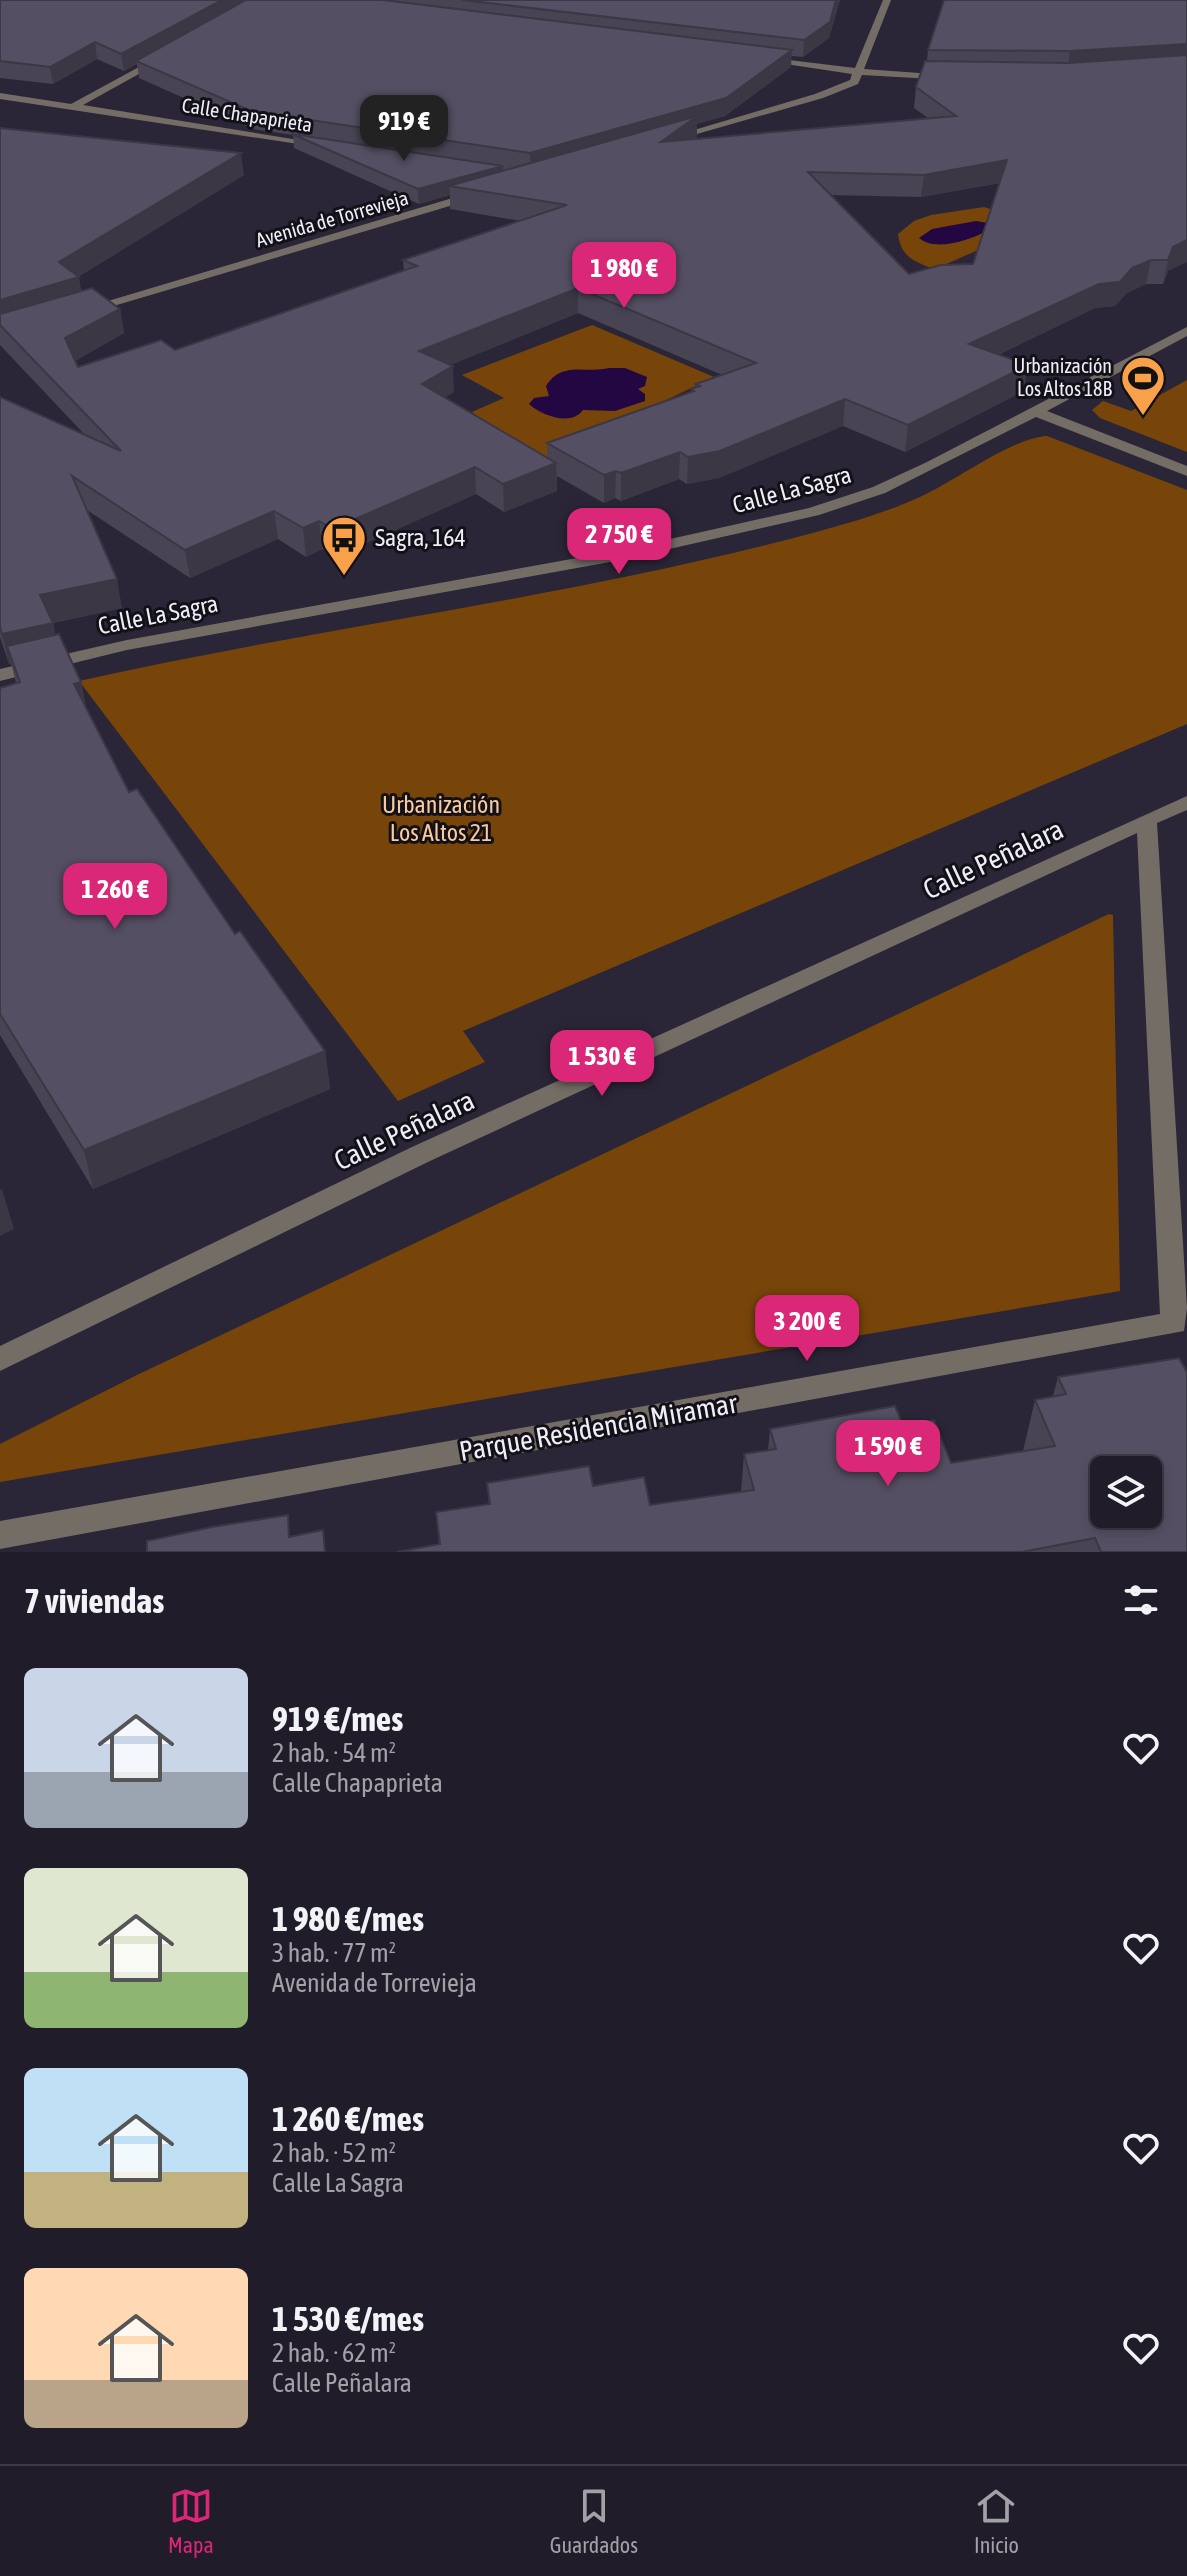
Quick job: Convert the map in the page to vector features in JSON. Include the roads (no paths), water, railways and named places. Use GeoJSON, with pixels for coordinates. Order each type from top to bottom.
{"type":"FeatureCollection","features":[{"type":"Feature","properties":{"kind":"street"},"geometry":{"type":"LineString","coordinates":[[655,143],[854,82],[887,0]]}},
{"type":"Feature","properties":{"kind":"street"},"geometry":{"type":"LineString","coordinates":[[73,107],[170,53]]}},
{"type":"Feature","properties":{"kind":"street"},"geometry":{"type":"LineString","coordinates":[[751,58],[860,72],[964,79]]}},
{"type":"Feature","properties":{"kind":"street","name":"Calle Chapaprieta"},"geometry":{"type":"LineString","coordinates":[[0,96],[334,147]]}},
{"type":"Feature","properties":{"kind":"street","name":"Avenida de Torrevieja"},"geometry":{"type":"LineString","coordinates":[[71,314],[490,191]]}},
{"type":"Feature","properties":{"kind":"street","name":"Calle La Sagra"},"geometry":{"type":"LineString","coordinates":[[0,675],[127,645],[621,555],[813,512],[879,490],[1187,331]]}},
{"type":"Feature","properties":{"kind":"street"},"geometry":{"type":"LineString","coordinates":[[1035,411],[1187,471]]}},
{"type":"Feature","properties":{"kind":"street","name":"Calle Peñalara"},"geometry":{"type":"LineString","coordinates":[[0,1359],[421,1154],[1187,802]]}},
{"type":"Feature","properties":{"kind":"street","name":"Parque Residencia Miramar"},"geometry":{"type":"LineString","coordinates":[[0,1535],[1174,1323],[1147,821]]}},
{"type":"Feature","properties":{"kind":"place","name":"Urbanización Los Altos 18B"},"geometry":{"type":"Point","coordinates":[1143,417]}},
{"type":"Feature","properties":{"kind":"place","name":"Sagra, 164"},"geometry":{"type":"Point","coordinates":[344,577]}},
{"type":"Feature","properties":{"kind":"park label","name":"Urbanización Los Altos 21"},"geometry":{"type":"Point","coordinates":[441,819]}}]}
